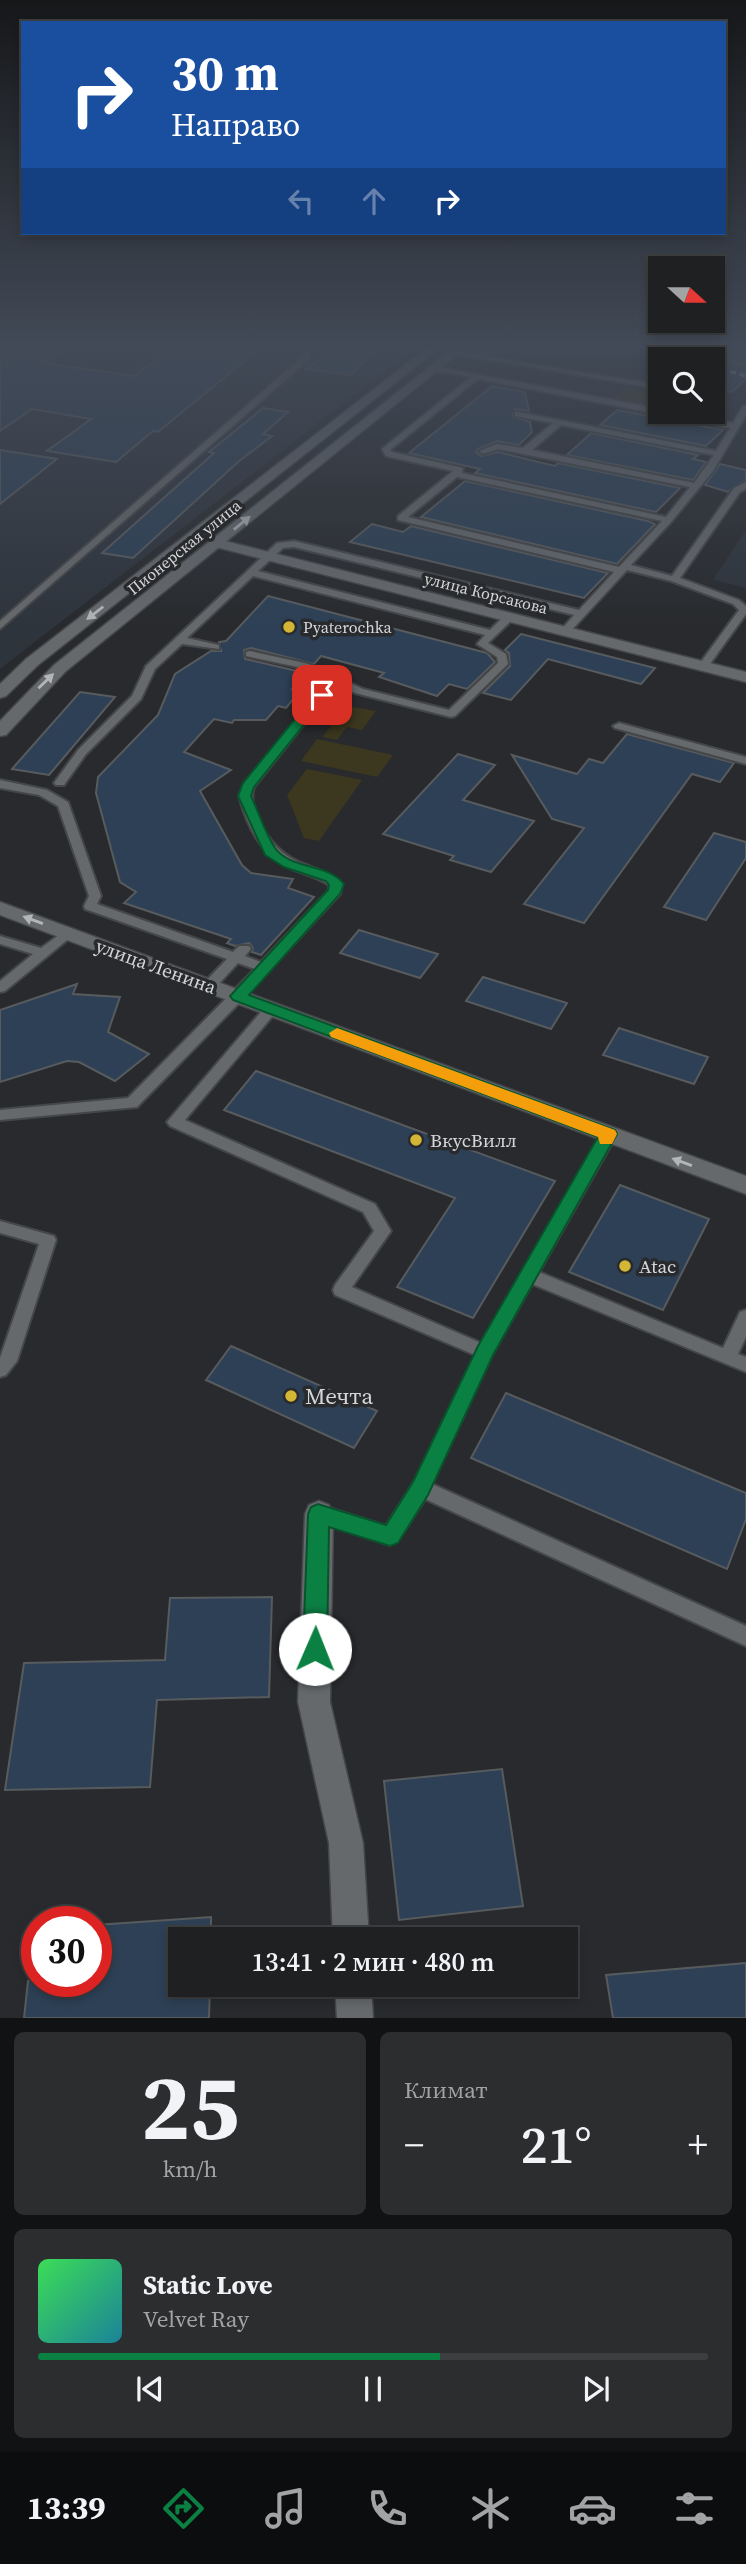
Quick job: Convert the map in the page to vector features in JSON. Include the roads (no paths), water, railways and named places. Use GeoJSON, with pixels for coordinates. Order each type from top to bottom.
{"type":"FeatureCollection","features":[{"type":"Feature","properties":{"kind":"main road","name":"Пионерская улица"},"geometry":{"type":"LineString","coordinates":[[0,693],[32,662],[317,439]]}},
{"type":"Feature","properties":{"kind":"main road","name":"Пионерская улица"},"geometry":{"type":"LineString","coordinates":[[0,732],[60,668],[346,439]]}},
{"type":"Feature","properties":{"kind":"main road","name":"улица Корсакова"},"geometry":{"type":"LineString","coordinates":[[217,543],[746,677]]}},
{"type":"Feature","properties":{"kind":"main road","name":"улица Ленина"},"geometry":{"type":"LineString","coordinates":[[0,908],[746,1185]]}},
{"type":"Feature","properties":{"kind":"main road"},"geometry":{"type":"LineString","coordinates":[[318,1514],[314,1702],[346,1843],[350,1927]]}},
{"type":"Feature","properties":{"kind":"main road"},"geometry":{"type":"LineString","coordinates":[[354,1997],[355,2018]]}},
{"type":"Feature","properties":{"kind":"lane"},"geometry":{"type":"LineString","coordinates":[[0,626],[213,439]]}},
{"type":"Feature","properties":{"kind":"lane"},"geometry":{"type":"LineString","coordinates":[[398,439],[386,449],[389,454],[668,520]]}},
{"type":"Feature","properties":{"kind":"lane"},"geometry":{"type":"LineString","coordinates":[[525,451],[539,439]]}},
{"type":"Feature","properties":{"kind":"lane"},"geometry":{"type":"LineString","coordinates":[[645,439],[719,454]]}},
{"type":"Feature","properties":{"kind":"lane"},"geometry":{"type":"LineString","coordinates":[[565,631],[668,520],[696,486],[727,439]]}},
{"type":"Feature","properties":{"kind":"lane"},"geometry":{"type":"LineString","coordinates":[[484,451],[497,446],[696,486]]}},
{"type":"Feature","properties":{"kind":"lane"},"geometry":{"type":"LineString","coordinates":[[460,470],[401,518],[674,579],[736,602],[744,610],[703,666]]}},
{"type":"Feature","properties":{"kind":"lane"},"geometry":{"type":"LineString","coordinates":[[674,579],[737,490],[746,485]]}},
{"type":"Feature","properties":{"kind":"lane"},"geometry":{"type":"LineString","coordinates":[[60,783],[82,752],[141,692],[150,668],[266,555],[280,545],[294,544],[581,614]]}},
{"type":"Feature","properties":{"kind":"lane"},"geometry":{"type":"LineString","coordinates":[[249,572],[492,634]]}},
{"type":"Feature","properties":{"kind":"lane"},"geometry":{"type":"LineString","coordinates":[[250,654],[305,666],[359,691],[450,714],[457,712],[503,664],[502,656],[479,647],[509,617]]}},
{"type":"Feature","properties":{"kind":"lane"},"geometry":{"type":"LineString","coordinates":[[179,640],[215,647]]}},
{"type":"Feature","properties":{"kind":"lane"},"geometry":{"type":"LineString","coordinates":[[0,1115],[132,1103],[238,996],[335,891],[337,884],[331,878],[289,864],[270,852],[245,796],[248,786],[322,695]]}},
{"type":"Feature","properties":{"kind":"lane"},"geometry":{"type":"LineString","coordinates":[[619,726],[746,761]]}},
{"type":"Feature","properties":{"kind":"lane"},"geometry":{"type":"LineString","coordinates":[[0,784],[48,794],[59,799],[64,805],[95,896],[90,906],[240,954],[264,968]]}},
{"type":"Feature","properties":{"kind":"lane"},"geometry":{"type":"LineString","coordinates":[[0,988],[67,933]]}},
{"type":"Feature","properties":{"kind":"lane"},"geometry":{"type":"LineString","coordinates":[[0,940],[44,953]]}},
{"type":"Feature","properties":{"kind":"lane"},"geometry":{"type":"LineString","coordinates":[[209,986],[240,954]]}},
{"type":"Feature","properties":{"kind":"lane"},"geometry":{"type":"LineString","coordinates":[[271,1009],[175,1122],[369,1208],[383,1231],[341,1290],[485,1352]]}},
{"type":"Feature","properties":{"kind":"lane"},"geometry":{"type":"LineString","coordinates":[[318,1514],[390,1536],[421,1488],[485,1352],[609,1134]]}},
{"type":"Feature","properties":{"kind":"lane"},"geometry":{"type":"LineString","coordinates":[[0,1227],[48,1240],[11,1353],[0,1370]]}},
{"type":"Feature","properties":{"kind":"lane"},"geometry":{"type":"LineString","coordinates":[[528,1275],[746,1365]]}},
{"type":"Feature","properties":{"kind":"lane"},"geometry":{"type":"LineString","coordinates":[[728,1358],[746,1317]]}},
{"type":"Feature","properties":{"kind":"lane"},"geometry":{"type":"LineString","coordinates":[[421,1488],[746,1636]]}},
{"type":"Feature","properties":{"kind":"place","name":"Pyaterochka"},"geometry":{"type":"Point","coordinates":[289,627]}},
{"type":"Feature","properties":{"kind":"place","name":"ВкусВилл"},"geometry":{"type":"Point","coordinates":[416,1140]}},
{"type":"Feature","properties":{"kind":"place","name":"Atac"},"geometry":{"type":"Point","coordinates":[625,1266]}},
{"type":"Feature","properties":{"kind":"place","name":"Мечта"},"geometry":{"type":"Point","coordinates":[291,1396]}}]}
